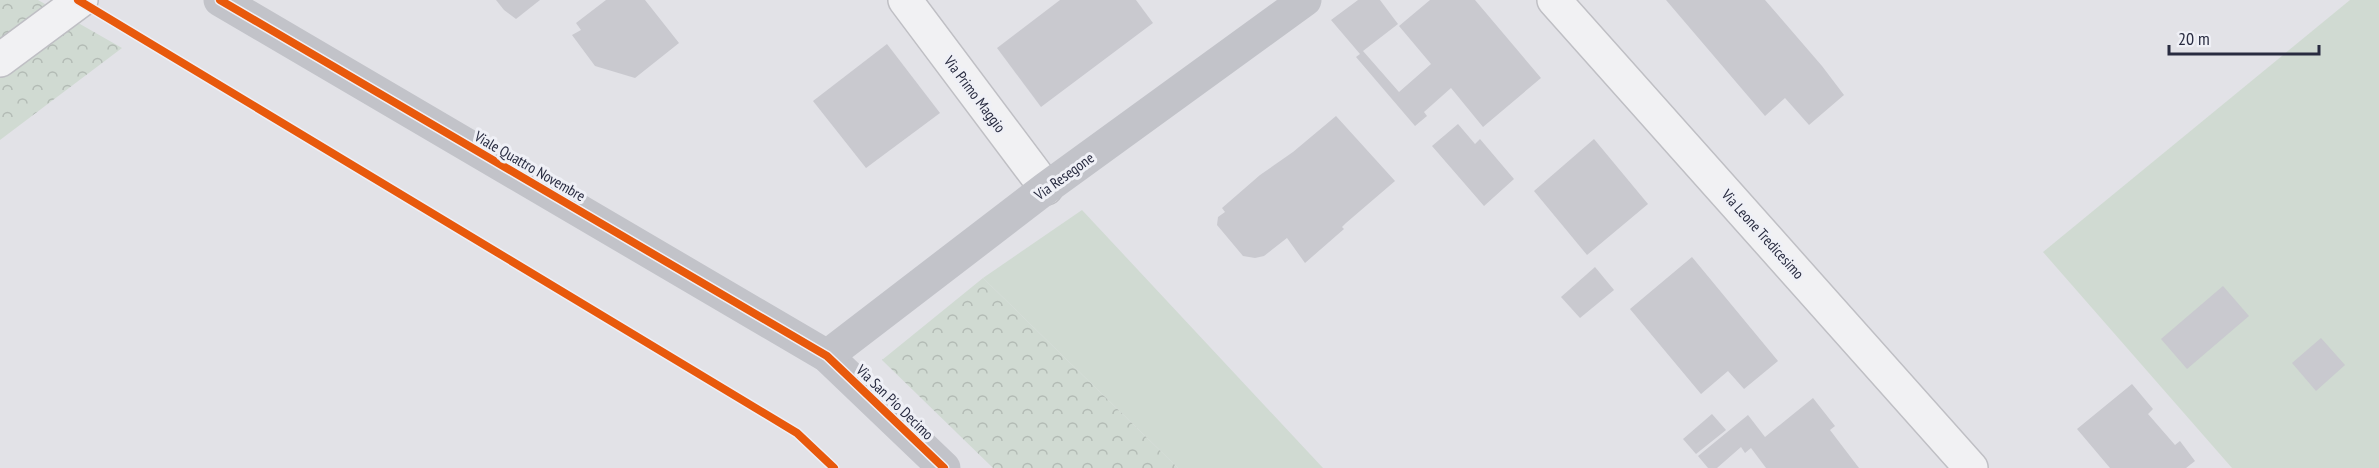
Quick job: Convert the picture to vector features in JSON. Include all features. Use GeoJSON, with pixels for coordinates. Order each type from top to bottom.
{"type":"FeatureCollection","features":[{"type":"Feature","properties":{"kind":"street"},"geometry":{"type":"LineString","coordinates":[[0,60],[81,0]]}},
{"type":"Feature","properties":{"kind":"street","name":"Viale Quattro Novembre"},"geometry":{"type":"LineString","coordinates":[[220,0],[827,356]]}},
{"type":"Feature","properties":{"kind":"street","name":"Via Primo Maggio"},"geometry":{"type":"LineString","coordinates":[[905,0],[1046,188]]}},
{"type":"Feature","properties":{"kind":"street","name":"Via Resegone"},"geometry":{"type":"LineString","coordinates":[[827,356],[1046,188],[1305,0]]}},
{"type":"Feature","properties":{"kind":"street","name":"Via Leone Tredicesimo"},"geometry":{"type":"LineString","coordinates":[[1554,0],[1971,468]]}},
{"type":"Feature","properties":{"kind":"street","name":"Via San Pio Decimo"},"geometry":{"type":"LineString","coordinates":[[827,356],[944,468]]}},
{"type":"Feature","properties":{"kind":"green space"},"geometry":{"type":"Polygon","coordinates":[[[0,0],[38,0],[122,48],[0,140],[0,0]]]}},
{"type":"Feature","properties":{"kind":"green space"},"geometry":{"type":"Polygon","coordinates":[[[2350,0],[2379,0],[2379,468],[2232,468],[2043,252],[2350,0]]]}},
{"type":"Feature","properties":{"kind":"green space"},"geometry":{"type":"Polygon","coordinates":[[[1082,210],[1323,468],[1178,468],[983,278],[1082,210]]]}},
{"type":"Feature","properties":{"kind":"green space"},"geometry":{"type":"Polygon","coordinates":[[[983,278],[1178,468],[993,468],[882,360],[983,278]]]}},
{"type":"Feature","properties":{"kind":"building"},"geometry":{"type":"Polygon","coordinates":[[[496,0],[540,0],[516,19],[496,0]]]}},
{"type":"Feature","properties":{"kind":"building"},"geometry":{"type":"Polygon","coordinates":[[[606,0],[645,0],[679,43],[635,78],[595,66],[572,35],[581,30],[576,23],[606,0]]]}},
{"type":"Feature","properties":{"kind":"building"},"geometry":{"type":"Polygon","coordinates":[[[1060,0],[1136,0],[1153,23],[1041,107],[997,48],[1060,0]]]}},
{"type":"Feature","properties":{"kind":"building"},"geometry":{"type":"Polygon","coordinates":[[[1358,0],[1380,0],[1398,24],[1363,51],[1399,92],[1431,64],[1399,26],[1430,0],[1475,0],[1541,78],[1483,127],[1451,88],[1424,112],[1427,116],[1415,126],[1356,57],[1360,54],[1331,20],[1358,0]]]}},
{"type":"Feature","properties":{"kind":"building"},"geometry":{"type":"Polygon","coordinates":[[[1666,0],[1765,0],[1844,95],[1809,125],[1785,98],[1765,116],[1666,0]]]}},
{"type":"Feature","properties":{"kind":"building"},"geometry":{"type":"Polygon","coordinates":[[[887,44],[940,113],[866,168],[813,101],[887,44]]]}},
{"type":"Feature","properties":{"kind":"building"},"geometry":{"type":"Polygon","coordinates":[[[1336,116],[1395,181],[1346,223],[1342,227],[1344,229],[1305,263],[1287,238],[1264,256],[1255,258],[1243,256],[1217,225],[1218,217],[1225,212],[1222,208],[1260,175],[1293,152],[1336,116]]]}},
{"type":"Feature","properties":{"kind":"building"},"geometry":{"type":"Polygon","coordinates":[[[1458,124],[1475,144],[1480,139],[1514,179],[1484,206],[1432,146],[1458,124]]]}},
{"type":"Feature","properties":{"kind":"building"},"geometry":{"type":"Polygon","coordinates":[[[1594,139],[1648,204],[1587,255],[1534,191],[1594,139]]]}},
{"type":"Feature","properties":{"kind":"building"},"geometry":{"type":"Polygon","coordinates":[[[1692,257],[1778,361],[1744,389],[1728,371],[1701,394],[1630,309],[1692,257]]]}},
{"type":"Feature","properties":{"kind":"building"},"geometry":{"type":"Polygon","coordinates":[[[1595,267],[1614,290],[1580,318],[1561,297],[1595,267]]]}},
{"type":"Feature","properties":{"kind":"building"},"geometry":{"type":"Polygon","coordinates":[[[2223,286],[2249,316],[2187,369],[2161,339],[2223,286]]]}},
{"type":"Feature","properties":{"kind":"building"},"geometry":{"type":"Polygon","coordinates":[[[2321,338],[2345,365],[2316,391],[2292,363],[2321,338]]]}},
{"type":"Feature","properties":{"kind":"building"},"geometry":{"type":"Polygon","coordinates":[[[2132,384],[2153,409],[2148,414],[2175,445],[2180,441],[2195,461],[2186,468],[2110,468],[2077,429],[2132,384]]]}},
{"type":"Feature","properties":{"kind":"building"},"geometry":{"type":"Polygon","coordinates":[[[1813,398],[1835,426],[1830,430],[1859,468],[1766,468],[1751,448],[1745,453],[1741,447],[1717,468],[1708,468],[1698,456],[1748,415],[1765,437],[1813,398]]]}},
{"type":"Feature","properties":{"kind":"building"},"geometry":{"type":"Polygon","coordinates":[[[1712,414],[1726,430],[1696,454],[1683,439],[1712,414]]]}},
{"type":"Feature","properties":{"kind":"cycle path"},"geometry":{"type":"LineString","coordinates":[[78,0],[797,433],[834,468]]}},
{"type":"Feature","properties":{"kind":"cycle path"},"geometry":{"type":"LineString","coordinates":[[220,0],[827,356],[944,468]]}}]}
